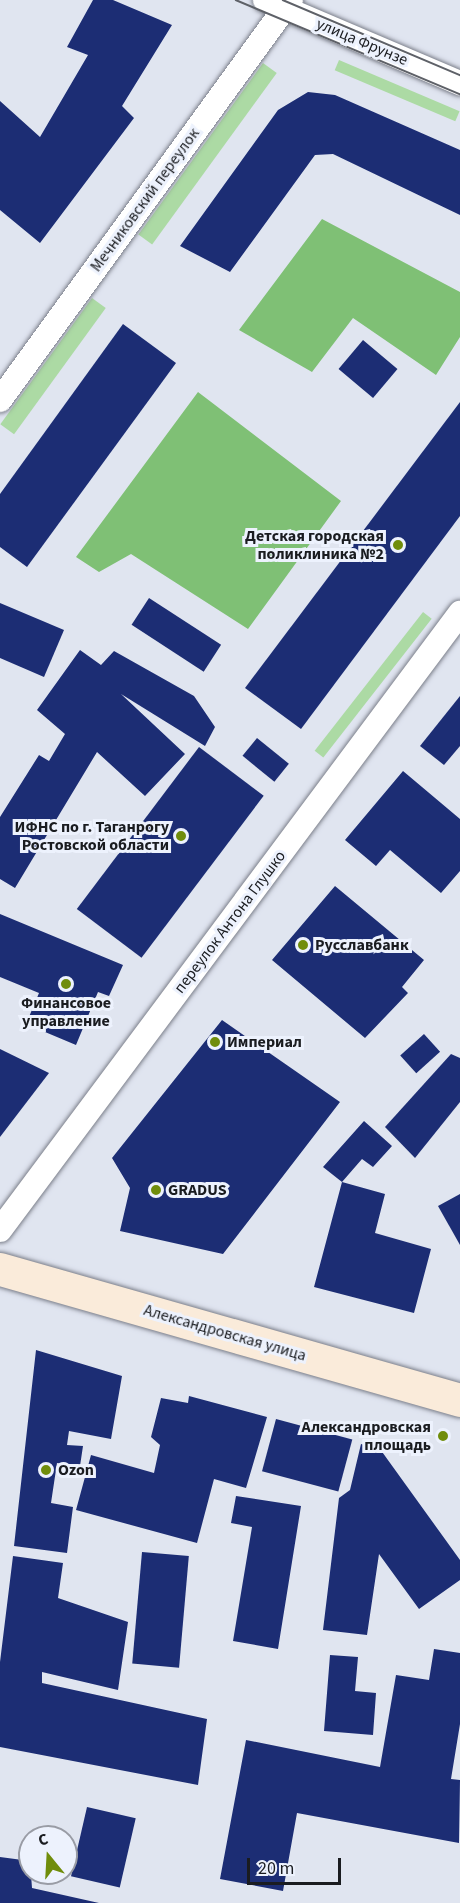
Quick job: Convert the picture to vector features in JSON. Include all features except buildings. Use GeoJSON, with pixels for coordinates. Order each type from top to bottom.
{"type":"FeatureCollection","features":[{"type":"Feature","properties":{"kind":"main road","name":"Александровская улица"},"geometry":{"type":"LineString","coordinates":[[0,1269],[457,1397]]}},
{"type":"Feature","properties":{"kind":"street","name":"улица Фрунзе"},"geometry":{"type":"LineString","coordinates":[[280,3],[460,83]]}},
{"type":"Feature","properties":{"kind":"street","name":"Мечниковский переулок"},"geometry":{"type":"LineString","coordinates":[[0,400],[280,3]]}},
{"type":"Feature","properties":{"kind":"street","name":"переулок Антона Глушко"},"geometry":{"type":"LineString","coordinates":[[0,1230],[460,613]]}},
{"type":"Feature","properties":{"kind":"green space"},"geometry":{"type":"Polygon","coordinates":[[[339,60],[460,111],[455,121],[335,70],[339,60]]]}},
{"type":"Feature","properties":{"kind":"green space"},"geometry":{"type":"Polygon","coordinates":[[[263,63],[277,73],[152,245],[138,235],[263,63]]]}},
{"type":"Feature","properties":{"kind":"green space"},"geometry":{"type":"Polygon","coordinates":[[[322,219],[460,292],[460,337],[436,375],[353,318],[312,372],[239,330],[322,219]]]}},
{"type":"Feature","properties":{"kind":"green space"},"geometry":{"type":"Polygon","coordinates":[[[92,298],[106,308],[14,434],[0,424],[92,298]]]}},
{"type":"Feature","properties":{"kind":"green space"},"geometry":{"type":"Polygon","coordinates":[[[198,392],[341,501],[248,629],[131,554],[99,572],[76,557],[198,392]]]}},
{"type":"Feature","properties":{"kind":"green space"},"geometry":{"type":"Polygon","coordinates":[[[423,612],[432,619],[323,757],[315,751],[423,612]]]}},
{"type":"Feature","properties":{"kind":"tram line"},"geometry":{"type":"LineString","coordinates":[[236,0],[460,94]]}},
{"type":"Feature","properties":{"kind":"tram line"},"geometry":{"type":"LineString","coordinates":[[283,0],[460,75]]}},
{"type":"Feature","properties":{"kind":"place","name":"Детская городская поликлиника №2"},"geometry":{"type":"Point","coordinates":[398,545]}},
{"type":"Feature","properties":{"kind":"place","name":"ИФНС по г. Таганрогу Ростовской области"},"geometry":{"type":"Point","coordinates":[181,836]}},
{"type":"Feature","properties":{"kind":"place","name":"Русславбанк"},"geometry":{"type":"Point","coordinates":[303,945]}},
{"type":"Feature","properties":{"kind":"place","name":"Финансовое управление"},"geometry":{"type":"Point","coordinates":[66,984]}},
{"type":"Feature","properties":{"kind":"place","name":"Империал"},"geometry":{"type":"Point","coordinates":[215,1042]}},
{"type":"Feature","properties":{"kind":"place","name":"GRADUS"},"geometry":{"type":"Point","coordinates":[156,1190]}},
{"type":"Feature","properties":{"kind":"place","name":"Александровская площадь"},"geometry":{"type":"Point","coordinates":[443,1436]}},
{"type":"Feature","properties":{"kind":"place","name":"Ozon"},"geometry":{"type":"Point","coordinates":[46,1470]}}]}
